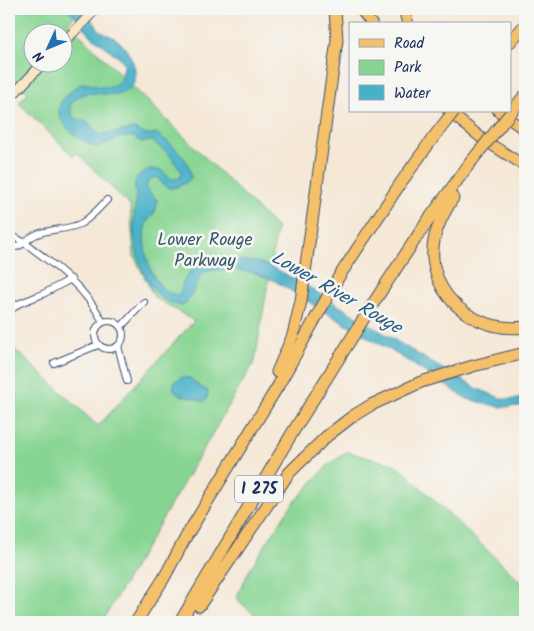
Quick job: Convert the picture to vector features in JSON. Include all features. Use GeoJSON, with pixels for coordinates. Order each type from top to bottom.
{"type":"FeatureCollection","features":[{"type":"Feature","properties":{"kind":"highway"},"geometry":{"type":"LineString","coordinates":[[187,535],[206,496],[281,364],[295,330],[307,262],[337,40],[335,9]]}},
{"type":"Feature","properties":{"kind":"highway"},"geometry":{"type":"LineString","coordinates":[[512,41],[525,24]]}},
{"type":"Feature","properties":{"kind":"highway"},"geometry":{"type":"LineString","coordinates":[[512,42],[525,31]]}},
{"type":"Feature","properties":{"kind":"highway","name":"I 275"},"geometry":{"type":"LineString","coordinates":[[512,111],[525,95]]}},
{"type":"Feature","properties":{"kind":"highway","name":"I 275"},"geometry":{"type":"LineString","coordinates":[[136,622],[164,578],[187,535],[338,278],[387,202],[453,112]]}},
{"type":"Feature","properties":{"kind":"highway","name":"I 275"},"geometry":{"type":"LineString","coordinates":[[180,622],[291,435],[376,299],[426,223],[511,112]]}},
{"type":"Feature","properties":{"kind":"highway"},"geometry":{"type":"LineString","coordinates":[[468,166],[458,190],[443,214],[435,236],[433,261],[437,274],[453,303],[470,317],[492,326],[504,328],[525,327]]}},
{"type":"Feature","properties":{"kind":"highway"},"geometry":{"type":"LineString","coordinates":[[188,622],[289,473],[327,436],[371,405],[421,382],[525,353]]}},
{"type":"Feature","properties":{"kind":"main road"},"geometry":{"type":"LineString","coordinates":[[360,9],[370,22]]}},
{"type":"Feature","properties":{"kind":"main road"},"geometry":{"type":"LineString","coordinates":[[398,9],[407,17]]}},
{"type":"Feature","properties":{"kind":"main road"},"geometry":{"type":"LineString","coordinates":[[449,112],[484,140],[525,166]]}},
{"type":"Feature","properties":{"kind":"main road"},"geometry":{"type":"LineString","coordinates":[[499,112],[525,130]]}},
{"type":"Feature","properties":{"kind":"street"},"geometry":{"type":"LineString","coordinates":[[72,34],[96,9]]}},
{"type":"Feature","properties":{"kind":"street"},"geometry":{"type":"LineString","coordinates":[[9,99],[35,72]]}},
{"type":"Feature","properties":{"kind":"street"},"geometry":{"type":"LineString","coordinates":[[9,245],[16,247],[25,244],[28,238],[39,234],[81,224],[107,200]]}},
{"type":"Feature","properties":{"kind":"street"},"geometry":{"type":"LineString","coordinates":[[9,234],[55,265],[71,279],[94,306],[103,322]]}},
{"type":"Feature","properties":{"kind":"street"},"geometry":{"type":"LineString","coordinates":[[9,312],[18,304],[43,294],[71,279]]}},
{"type":"Feature","properties":{"kind":"street"},"geometry":{"type":"LineString","coordinates":[[120,327],[144,302]]}},
{"type":"Feature","properties":{"kind":"street"},"geometry":{"type":"LineString","coordinates":[[112,321],[120,327],[123,335],[118,346],[105,349],[98,345],[95,332],[99,324],[112,321]]}},
{"type":"Feature","properties":{"kind":"street"},"geometry":{"type":"LineString","coordinates":[[54,363],[98,345]]}},
{"type":"Feature","properties":{"kind":"street"},"geometry":{"type":"LineString","coordinates":[[118,346],[127,381]]}},
{"type":"Feature","properties":{"kind":"green space","name":"Lower Rouge Parkway"},"geometry":{"type":"Polygon","coordinates":[[[9,9],[81,9],[69,22],[22,22],[22,72],[72,72],[72,27],[277,228],[255,361],[102,622],[9,622],[9,344],[98,426],[194,321],[154,297],[134,256],[130,206],[77,153],[73,156],[19,103],[28,93],[9,74],[9,9]]]}},
{"type":"Feature","properties":{"kind":"green space"},"geometry":{"type":"Polygon","coordinates":[[[347,452],[397,465],[525,586],[525,622],[263,622],[239,601],[237,596],[251,567],[290,507],[328,465],[347,452]]]}},
{"type":"Feature","properties":{"kind":"water"},"geometry":{"type":"Polygon","coordinates":[[[66,9],[80,9],[91,18],[98,29],[121,43],[131,57],[135,73],[132,87],[125,91],[116,94],[91,93],[80,96],[70,106],[73,117],[89,123],[100,135],[134,129],[146,135],[156,133],[179,152],[188,164],[191,178],[183,184],[168,188],[156,177],[150,180],[147,185],[147,189],[157,200],[157,203],[156,210],[146,226],[145,247],[151,270],[163,288],[171,293],[180,295],[183,283],[193,266],[198,263],[218,259],[258,262],[276,269],[307,286],[476,388],[503,399],[525,397],[525,406],[500,407],[467,399],[275,281],[255,273],[231,269],[206,271],[201,275],[191,296],[183,306],[162,298],[147,280],[138,257],[134,232],[135,181],[138,176],[149,169],[161,170],[171,179],[180,178],[182,172],[168,153],[152,141],[141,142],[134,137],[122,137],[96,147],[69,130],[64,123],[60,117],[59,109],[61,102],[68,94],[82,83],[102,87],[116,84],[121,80],[124,66],[123,61],[89,34],[76,16],[66,9]]]}},
{"type":"Feature","properties":{"kind":"water"},"geometry":{"type":"Polygon","coordinates":[[[182,377],[190,378],[208,391],[203,402],[184,396],[174,390],[174,382],[182,377]]]}},
{"type":"Feature","properties":{"kind":"water label","name":"Lower River Rouge"},"geometry":{"type":"Point","coordinates":[336,293]}}]}
